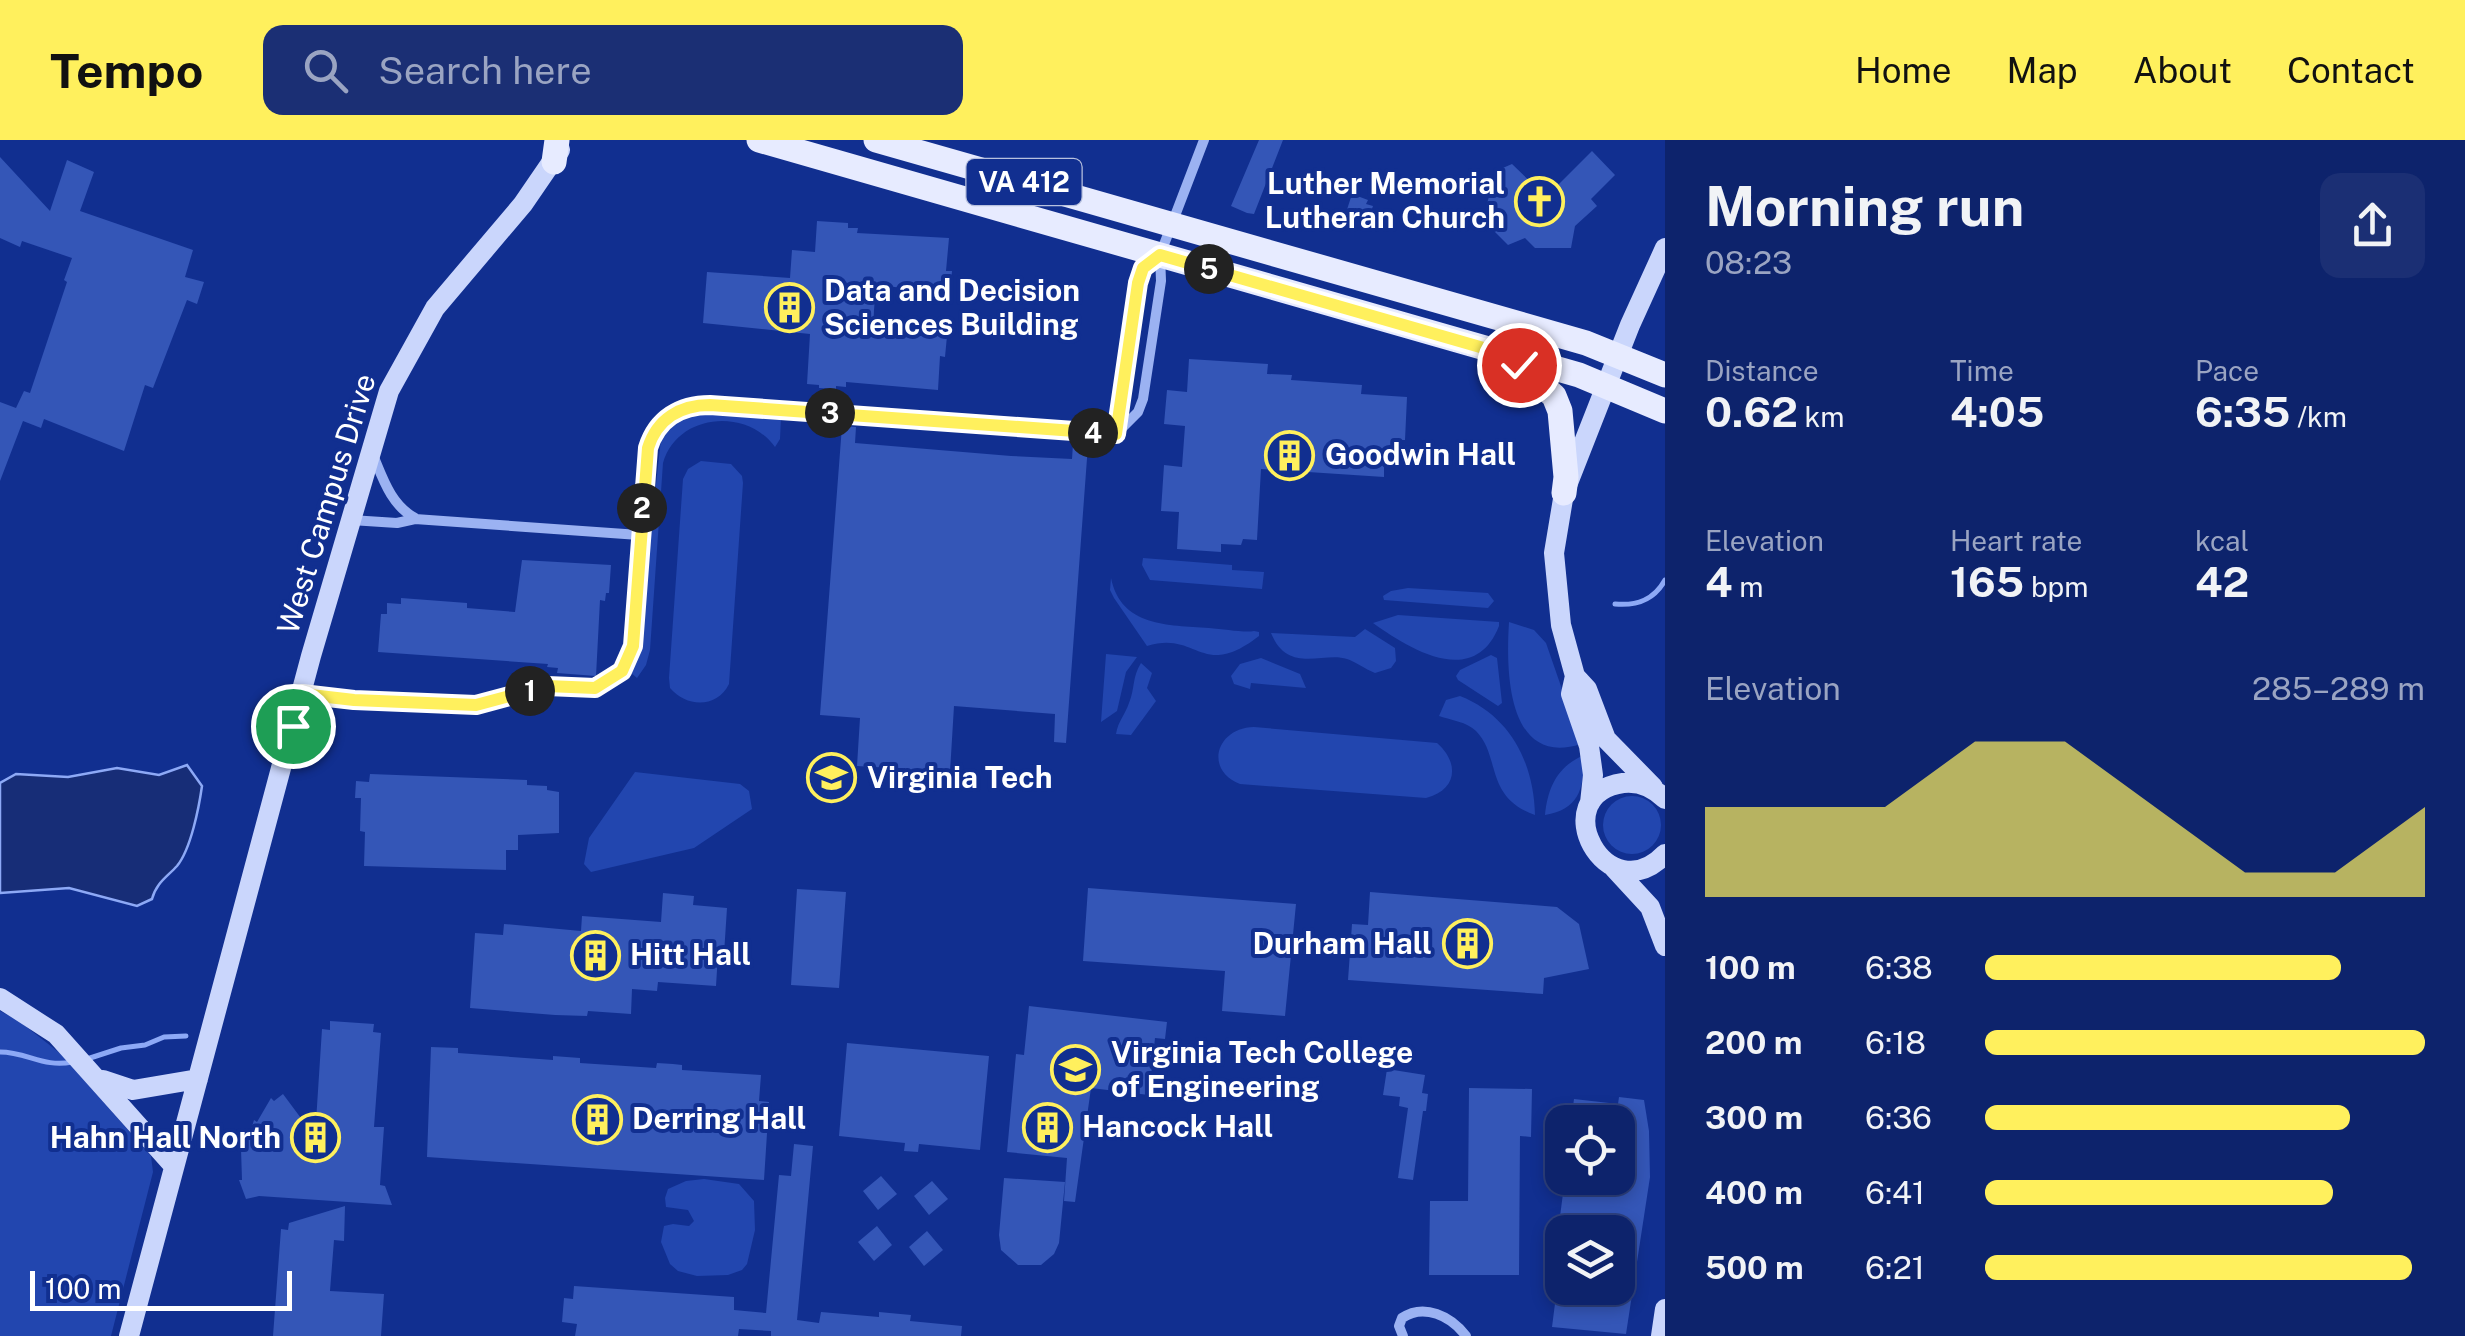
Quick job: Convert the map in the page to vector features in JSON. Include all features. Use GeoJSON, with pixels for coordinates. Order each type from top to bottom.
{"type":"FeatureCollection","features":[{"type":"Feature","properties":{"kind":"main road","name":"VA 412"},"geometry":{"type":"LineString","coordinates":[[759,140],[1579,375],[1665,412]]}},
{"type":"Feature","properties":{"kind":"main road","name":"VA 412"},"geometry":{"type":"LineString","coordinates":[[876,140],[1586,343],[1665,375]]}},
{"type":"Feature","properties":{"kind":"main road"},"geometry":{"type":"LineString","coordinates":[[1494,351],[1519,365],[1554,396],[1562,429],[1564,493]]}},
{"type":"Feature","properties":{"kind":"street"},"geometry":{"type":"LineString","coordinates":[[302,694],[476,705],[547,686],[595,688],[622,671],[633,646],[650,440],[672,414],[688,407],[743,407],[1116,434],[1138,412],[1143,398],[1161,282],[1160,255],[1204,140]]}},
{"type":"Feature","properties":{"kind":"street","name":"West Campus Drive"},"geometry":{"type":"LineString","coordinates":[[129,1336],[302,694],[389,391],[435,308],[559,147]]}},
{"type":"Feature","properties":{"kind":"street"},"geometry":{"type":"LineString","coordinates":[[1660,794],[1606,739],[1587,689],[1575,676],[1561,625],[1554,553],[1564,493],[1665,248]]}},
{"type":"Feature","properties":{"kind":"street"},"geometry":{"type":"LineString","coordinates":[[1116,434],[1138,283],[1143,268],[1160,255]]}},
{"type":"Feature","properties":{"kind":"street"},"geometry":{"type":"LineString","coordinates":[[372,451],[394,500],[402,511],[416,519]]}},
{"type":"Feature","properties":{"kind":"street"},"geometry":{"type":"LineString","coordinates":[[350,520],[397,523],[416,519],[640,535]]}},
{"type":"Feature","properties":{"kind":"street"},"geometry":{"type":"LineString","coordinates":[[1575,676],[1571,694],[1589,746],[1592,775],[1586,835],[1601,858],[1650,907],[1665,946]]}},
{"type":"Feature","properties":{"kind":"street"},"geometry":{"type":"LineString","coordinates":[[1590,803],[1599,792],[1613,785],[1632,782],[1660,794]]}},
{"type":"Feature","properties":{"kind":"street"},"geometry":{"type":"LineString","coordinates":[[1612,867],[1628,871],[1646,868],[1665,854]]}},
{"type":"Feature","properties":{"kind":"street"},"geometry":{"type":"LineString","coordinates":[[0,998],[40,1020],[72,1050],[174,1166]]}},
{"type":"Feature","properties":{"kind":"street"},"geometry":{"type":"LineString","coordinates":[[94,1075],[133,1090],[198,1079]]}},
{"type":"Feature","properties":{"kind":"street"},"geometry":{"type":"LineString","coordinates":[[1662,1336],[1665,1309]]}},
{"type":"Feature","properties":{"kind":"street"},"geometry":{"type":"LineString","coordinates":[[1403,1336],[1399,1326],[1402,1318],[1420,1310],[1445,1316],[1466,1336]]}},
{"type":"Feature","properties":{"kind":"shaded area"},"geometry":{"type":"Polygon","coordinates":[[[704,412],[781,417],[780,439],[775,447],[747,426],[713,422],[682,434],[671,447],[663,463],[650,650],[637,678],[630,672],[639,648],[645,548],[650,539],[661,439],[679,421],[704,412]]]}},
{"type":"Feature","properties":{"kind":"shaded area"},"geometry":{"type":"Polygon","coordinates":[[[701,461],[731,464],[743,483],[729,684],[717,698],[693,702],[670,688],[669,678],[683,479],[688,469],[701,461]]]}},
{"type":"Feature","properties":{"kind":"shaded area"},"geometry":{"type":"Polygon","coordinates":[[[1143,558],[1232,565],[1232,570],[1264,572],[1262,589],[1150,580],[1142,565],[1143,558]]]}},
{"type":"Feature","properties":{"kind":"shaded area"},"geometry":{"type":"Polygon","coordinates":[[[1111,578],[1125,606],[1148,620],[1254,631],[1259,636],[1224,654],[1212,655],[1178,644],[1147,646],[1114,598],[1111,578]]]}},
{"type":"Feature","properties":{"kind":"shaded area"},"geometry":{"type":"Polygon","coordinates":[[[1408,588],[1488,593],[1494,601],[1488,608],[1384,600],[1383,596],[1391,591],[1408,588]]]}},
{"type":"Feature","properties":{"kind":"shaded area"},"geometry":{"type":"Polygon","coordinates":[[[1398,615],[1499,622],[1499,626],[1488,645],[1474,656],[1457,660],[1422,652],[1373,623],[1398,615]]]}},
{"type":"Feature","properties":{"kind":"shaded area"},"geometry":{"type":"Polygon","coordinates":[[[1509,622],[1534,630],[1546,643],[1581,744],[1556,748],[1538,742],[1524,728],[1511,688],[1509,622]]]}},
{"type":"Feature","properties":{"kind":"shaded area"},"geometry":{"type":"Polygon","coordinates":[[[1365,629],[1395,648],[1396,661],[1391,668],[1375,673],[1338,657],[1296,658],[1278,646],[1271,633],[1355,637],[1365,629]]]}},
{"type":"Feature","properties":{"kind":"shaded area"},"geometry":{"type":"Polygon","coordinates":[[[1106,654],[1137,657],[1126,672],[1117,711],[1101,722],[1106,654]]]}},
{"type":"Feature","properties":{"kind":"shaded area"},"geometry":{"type":"Polygon","coordinates":[[[1491,655],[1497,658],[1502,703],[1498,706],[1456,676],[1460,670],[1491,655]]]}},
{"type":"Feature","properties":{"kind":"shaded area"},"geometry":{"type":"Polygon","coordinates":[[[1261,658],[1300,674],[1306,688],[1251,683],[1250,689],[1234,684],[1231,676],[1240,664],[1261,658]]]}},
{"type":"Feature","properties":{"kind":"shaded area"},"geometry":{"type":"Polygon","coordinates":[[[1141,663],[1152,673],[1147,688],[1156,701],[1131,735],[1116,734],[1131,698],[1141,663]]]}},
{"type":"Feature","properties":{"kind":"shaded area"},"geometry":{"type":"Polygon","coordinates":[[[1460,696],[1493,716],[1516,744],[1530,778],[1535,815],[1508,798],[1476,731],[1439,716],[1446,700],[1460,696]]]}},
{"type":"Feature","properties":{"kind":"shaded area"},"geometry":{"type":"Polygon","coordinates":[[[1254,727],[1437,743],[1449,759],[1452,775],[1444,789],[1426,798],[1240,784],[1222,769],[1219,751],[1231,734],[1254,727]]]}},
{"type":"Feature","properties":{"kind":"shaded area"},"geometry":{"type":"Polygon","coordinates":[[[1584,755],[1581,786],[1573,802],[1545,815],[1556,779],[1584,755]]]}},
{"type":"Feature","properties":{"kind":"shaded area"},"geometry":{"type":"Polygon","coordinates":[[[187,765],[202,786],[194,828],[182,859],[159,884],[152,899],[137,906],[69,888],[0,893],[0,783],[16,774],[68,777],[117,768],[159,775],[187,765]]]}},
{"type":"Feature","properties":{"kind":"shaded area"},"geometry":{"type":"Polygon","coordinates":[[[635,772],[740,784],[749,791],[752,809],[694,848],[591,872],[584,864],[589,838],[635,772]]]}},
{"type":"Feature","properties":{"kind":"shaded area"},"geometry":{"type":"Polygon","coordinates":[[[1632,796],[1653,804],[1661,825],[1653,846],[1632,854],[1611,846],[1603,825],[1611,804],[1632,796]]]}},
{"type":"Feature","properties":{"kind":"shaded area"},"geometry":{"type":"Polygon","coordinates":[[[0,1011],[61,1054],[151,1156],[153,1172],[111,1336],[0,1336],[0,1011]]]}},
{"type":"Feature","properties":{"kind":"shaded area"},"geometry":{"type":"Polygon","coordinates":[[[704,1179],[739,1184],[754,1201],[755,1230],[747,1264],[728,1275],[697,1276],[678,1271],[670,1264],[661,1242],[664,1226],[689,1226],[694,1221],[688,1210],[666,1207],[668,1189],[704,1179]]]}},
{"type":"Feature","properties":{"kind":"building"},"geometry":{"type":"Polygon","coordinates":[[[1259,140],[1283,140],[1254,214],[1231,206],[1259,140]]]}},
{"type":"Feature","properties":{"kind":"building","name":"Luther Memorial Lutheran Church"},"geometry":{"type":"Polygon","coordinates":[[[1592,151],[1615,175],[1591,199],[1597,206],[1575,226],[1571,248],[1535,248],[1525,238],[1508,245],[1488,225],[1493,204],[1487,203],[1498,170],[1512,164],[1546,197],[1592,151]]]}},
{"type":"Feature","properties":{"kind":"building"},"geometry":{"type":"Polygon","coordinates":[[[0,157],[50,211],[67,160],[94,172],[80,211],[193,250],[185,277],[204,282],[197,304],[187,300],[153,388],[145,385],[124,451],[44,419],[41,428],[23,421],[0,481],[0,402],[16,408],[24,391],[30,393],[72,258],[22,241],[20,247],[0,238],[0,157]]]}},
{"type":"Feature","properties":{"kind":"building"},"geometry":{"type":"Polygon","coordinates":[[[1352,194],[1373,206],[1366,226],[1344,219],[1352,194]]]}},
{"type":"Feature","properties":{"kind":"building","name":"Data and Decision Sciences Building"},"geometry":{"type":"Polygon","coordinates":[[[817,221],[848,223],[848,228],[858,228],[857,233],[949,238],[946,271],[952,271],[950,293],[876,285],[874,310],[873,333],[921,336],[921,330],[947,336],[945,357],[940,356],[938,390],[846,382],[846,387],[819,388],[807,384],[810,334],[703,323],[707,272],[790,278],[792,250],[815,252],[817,221]]]}},
{"type":"Feature","properties":{"kind":"building","name":"Goodwin Hall"},"geometry":{"type":"Polygon","coordinates":[[[1189,359],[1268,364],[1267,374],[1292,375],[1291,380],[1362,385],[1361,394],[1407,397],[1405,440],[1398,440],[1397,468],[1384,467],[1384,477],[1261,469],[1257,540],[1243,539],[1241,545],[1221,544],[1221,552],[1177,549],[1179,512],[1161,511],[1164,465],[1182,467],[1185,426],[1164,424],[1167,390],[1187,392],[1189,359]]]}},
{"type":"Feature","properties":{"kind":"building"},"geometry":{"type":"Polygon","coordinates":[[[842,426],[856,427],[855,443],[1011,456],[1072,459],[1073,444],[1088,445],[1066,743],[1054,742],[1055,714],[954,706],[950,772],[891,772],[891,768],[857,766],[860,718],[820,715],[842,426]]]}},
{"type":"Feature","properties":{"kind":"building"},"geometry":{"type":"Polygon","coordinates":[[[522,560],[611,565],[609,593],[605,601],[600,600],[596,676],[557,673],[558,668],[547,667],[548,664],[378,652],[381,614],[387,614],[387,603],[401,604],[401,598],[467,603],[467,608],[515,612],[522,560]]]}},
{"type":"Feature","properties":{"kind":"building"},"geometry":{"type":"Polygon","coordinates":[[[370,774],[527,780],[527,785],[547,786],[547,790],[559,792],[559,833],[518,835],[518,850],[506,850],[506,870],[364,866],[365,832],[360,831],[361,798],[355,798],[356,781],[369,782],[370,774]]]}},
{"type":"Feature","properties":{"kind":"building"},"geometry":{"type":"Polygon","coordinates":[[[1088,888],[1296,904],[1285,1016],[1222,1011],[1225,971],[1083,961],[1088,888]]]}},
{"type":"Feature","properties":{"kind":"building"},"geometry":{"type":"Polygon","coordinates":[[[797,889],[846,892],[839,988],[791,985],[797,889]]]}},
{"type":"Feature","properties":{"kind":"building","name":"Durham Hall"},"geometry":{"type":"Polygon","coordinates":[[[1370,892],[1557,907],[1579,924],[1589,969],[1544,978],[1543,994],[1348,980],[1352,924],[1368,925],[1370,892]]]}},
{"type":"Feature","properties":{"kind":"building","name":"Hitt Hall"},"geometry":{"type":"Polygon","coordinates":[[[663,893],[694,896],[693,905],[727,908],[724,954],[718,954],[716,986],[658,982],[657,991],[632,989],[631,1014],[588,1011],[587,1016],[555,1015],[470,1008],[475,933],[503,935],[504,924],[581,931],[582,916],[661,922],[663,893]]]}},
{"type":"Feature","properties":{"kind":"building","name":"Hancock Hall"},"geometry":{"type":"Polygon","coordinates":[[[1029,1006],[1167,1022],[1165,1039],[1155,1038],[1149,1095],[1091,1088],[1075,1202],[1064,1201],[1067,1158],[1007,1152],[1016,1054],[1024,1055],[1029,1006]]]}},
{"type":"Feature","properties":{"kind":"building","name":"Hahn Hall North"},"geometry":{"type":"Polygon","coordinates":[[[330,1021],[374,1024],[373,1032],[381,1033],[374,1127],[384,1127],[380,1185],[385,1186],[392,1205],[259,1196],[246,1199],[239,1180],[241,1149],[245,1149],[254,1120],[257,1122],[271,1098],[274,1101],[283,1094],[315,1137],[322,1029],[330,1030],[330,1021]]]}},
{"type":"Feature","properties":{"kind":"building"},"geometry":{"type":"Polygon","coordinates":[[[847,1043],[989,1056],[980,1150],[919,1144],[918,1152],[904,1151],[905,1143],[839,1136],[847,1043]]]}},
{"type":"Feature","properties":{"kind":"building","name":"Derring Hall"},"geometry":{"type":"Polygon","coordinates":[[[431,1047],[458,1048],[458,1053],[553,1060],[553,1056],[580,1058],[580,1063],[656,1068],[657,1063],[673,1064],[682,1065],[682,1070],[761,1075],[759,1101],[769,1102],[764,1180],[427,1157],[431,1047]]]}},
{"type":"Feature","properties":{"kind":"building"},"geometry":{"type":"Polygon","coordinates":[[[1387,1069],[1425,1075],[1422,1093],[1428,1094],[1413,1180],[1398,1178],[1408,1108],[1399,1106],[1400,1097],[1383,1095],[1387,1069]]]}},
{"type":"Feature","properties":{"kind":"building"},"geometry":{"type":"Polygon","coordinates":[[[1469,1088],[1532,1089],[1531,1137],[1520,1136],[1519,1275],[1429,1275],[1430,1201],[1468,1201],[1469,1088]]]}},
{"type":"Feature","properties":{"kind":"building"},"geometry":{"type":"Polygon","coordinates":[[[1619,1097],[1644,1100],[1649,1131],[1650,1177],[1635,1275],[1635,1215],[1560,1215],[1563,1195],[1635,1195],[1635,1105],[1573,1105],[1574,1099],[1618,1104],[1619,1097]]]}},
{"type":"Feature","properties":{"kind":"building"},"geometry":{"type":"Polygon","coordinates":[[[794,1144],[813,1146],[797,1320],[819,1323],[821,1312],[879,1317],[879,1312],[911,1315],[910,1321],[962,1326],[961,1336],[771,1336],[771,1331],[739,1329],[738,1336],[575,1336],[577,1324],[562,1322],[564,1298],[573,1299],[574,1286],[734,1297],[734,1310],[766,1313],[779,1175],[791,1176],[794,1144]]]}},
{"type":"Feature","properties":{"kind":"building"},"geometry":{"type":"Polygon","coordinates":[[[881,1176],[897,1194],[878,1210],[863,1191],[881,1176]]]}},
{"type":"Feature","properties":{"kind":"building"},"geometry":{"type":"Polygon","coordinates":[[[1004,1178],[1065,1182],[1059,1243],[1054,1254],[1041,1265],[1018,1265],[1001,1250],[1004,1178]]]}},
{"type":"Feature","properties":{"kind":"building"},"geometry":{"type":"Polygon","coordinates":[[[932,1181],[948,1199],[929,1215],[914,1196],[932,1181]]]}},
{"type":"Feature","properties":{"kind":"building"},"geometry":{"type":"Polygon","coordinates":[[[345,1206],[344,1241],[334,1240],[330,1291],[384,1294],[381,1336],[273,1336],[281,1229],[288,1230],[289,1223],[345,1206]]]}},
{"type":"Feature","properties":{"kind":"building"},"geometry":{"type":"Polygon","coordinates":[[[877,1226],[892,1245],[874,1261],[858,1242],[877,1226]]]}},
{"type":"Feature","properties":{"kind":"building"},"geometry":{"type":"Polygon","coordinates":[[[927,1231],[943,1250],[924,1266],[909,1247],[927,1231]]]}},
{"type":"Feature","properties":{"kind":"building"},"geometry":{"type":"Polygon","coordinates":[[[1555,1305],[1630,1305],[1626,1334],[1552,1327],[1555,1305]]]}},
{"type":"Feature","properties":{"kind":"waterway"},"geometry":{"type":"LineString","coordinates":[[1615,604],[1644,600],[1665,580]]}},
{"type":"Feature","properties":{"kind":"waterway"},"geometry":{"type":"LineString","coordinates":[[87,1059],[164,1037],[186,1036]]}},
{"type":"Feature","properties":{"kind":"waterway"},"geometry":{"type":"LineString","coordinates":[[0,1052],[53,1063],[72,1062]]}},
{"type":"Feature","properties":{"kind":"place","name":"Luther Memorial Lutheran Church"},"geometry":{"type":"Point","coordinates":[1540,201]}},
{"type":"Feature","properties":{"kind":"place","name":"Data and Decision Sciences Building"},"geometry":{"type":"Point","coordinates":[789,308]}},
{"type":"Feature","properties":{"kind":"place","name":"Goodwin Hall"},"geometry":{"type":"Point","coordinates":[1290,455]}},
{"type":"Feature","properties":{"kind":"place","name":"Virginia Tech"},"geometry":{"type":"Point","coordinates":[832,778]}},
{"type":"Feature","properties":{"kind":"place","name":"Durham Hall"},"geometry":{"type":"Point","coordinates":[1467,944]}},
{"type":"Feature","properties":{"kind":"place","name":"Hitt Hall"},"geometry":{"type":"Point","coordinates":[595,955]}},
{"type":"Feature","properties":{"kind":"place","name":"Virginia Tech College of Engineering"},"geometry":{"type":"Point","coordinates":[1076,1070]}},
{"type":"Feature","properties":{"kind":"place","name":"Derring Hall"},"geometry":{"type":"Point","coordinates":[597,1119]}},
{"type":"Feature","properties":{"kind":"place","name":"Hancock Hall"},"geometry":{"type":"Point","coordinates":[1047,1127]}},
{"type":"Feature","properties":{"kind":"place","name":"Hahn Hall North"},"geometry":{"type":"Point","coordinates":[316,1138]}},
{"type":"Feature","properties":{"kind":"route"},"geometry":{"type":"LineString","coordinates":[[293,726],[302,694],[476,705],[547,686],[595,688],[611,680],[622,671],[633,646],[650,440],[660,424],[680,410],[710,405],[1116,434],[1138,283],[1143,268],[1160,255],[1494,351],[1519,365]]}}]}
